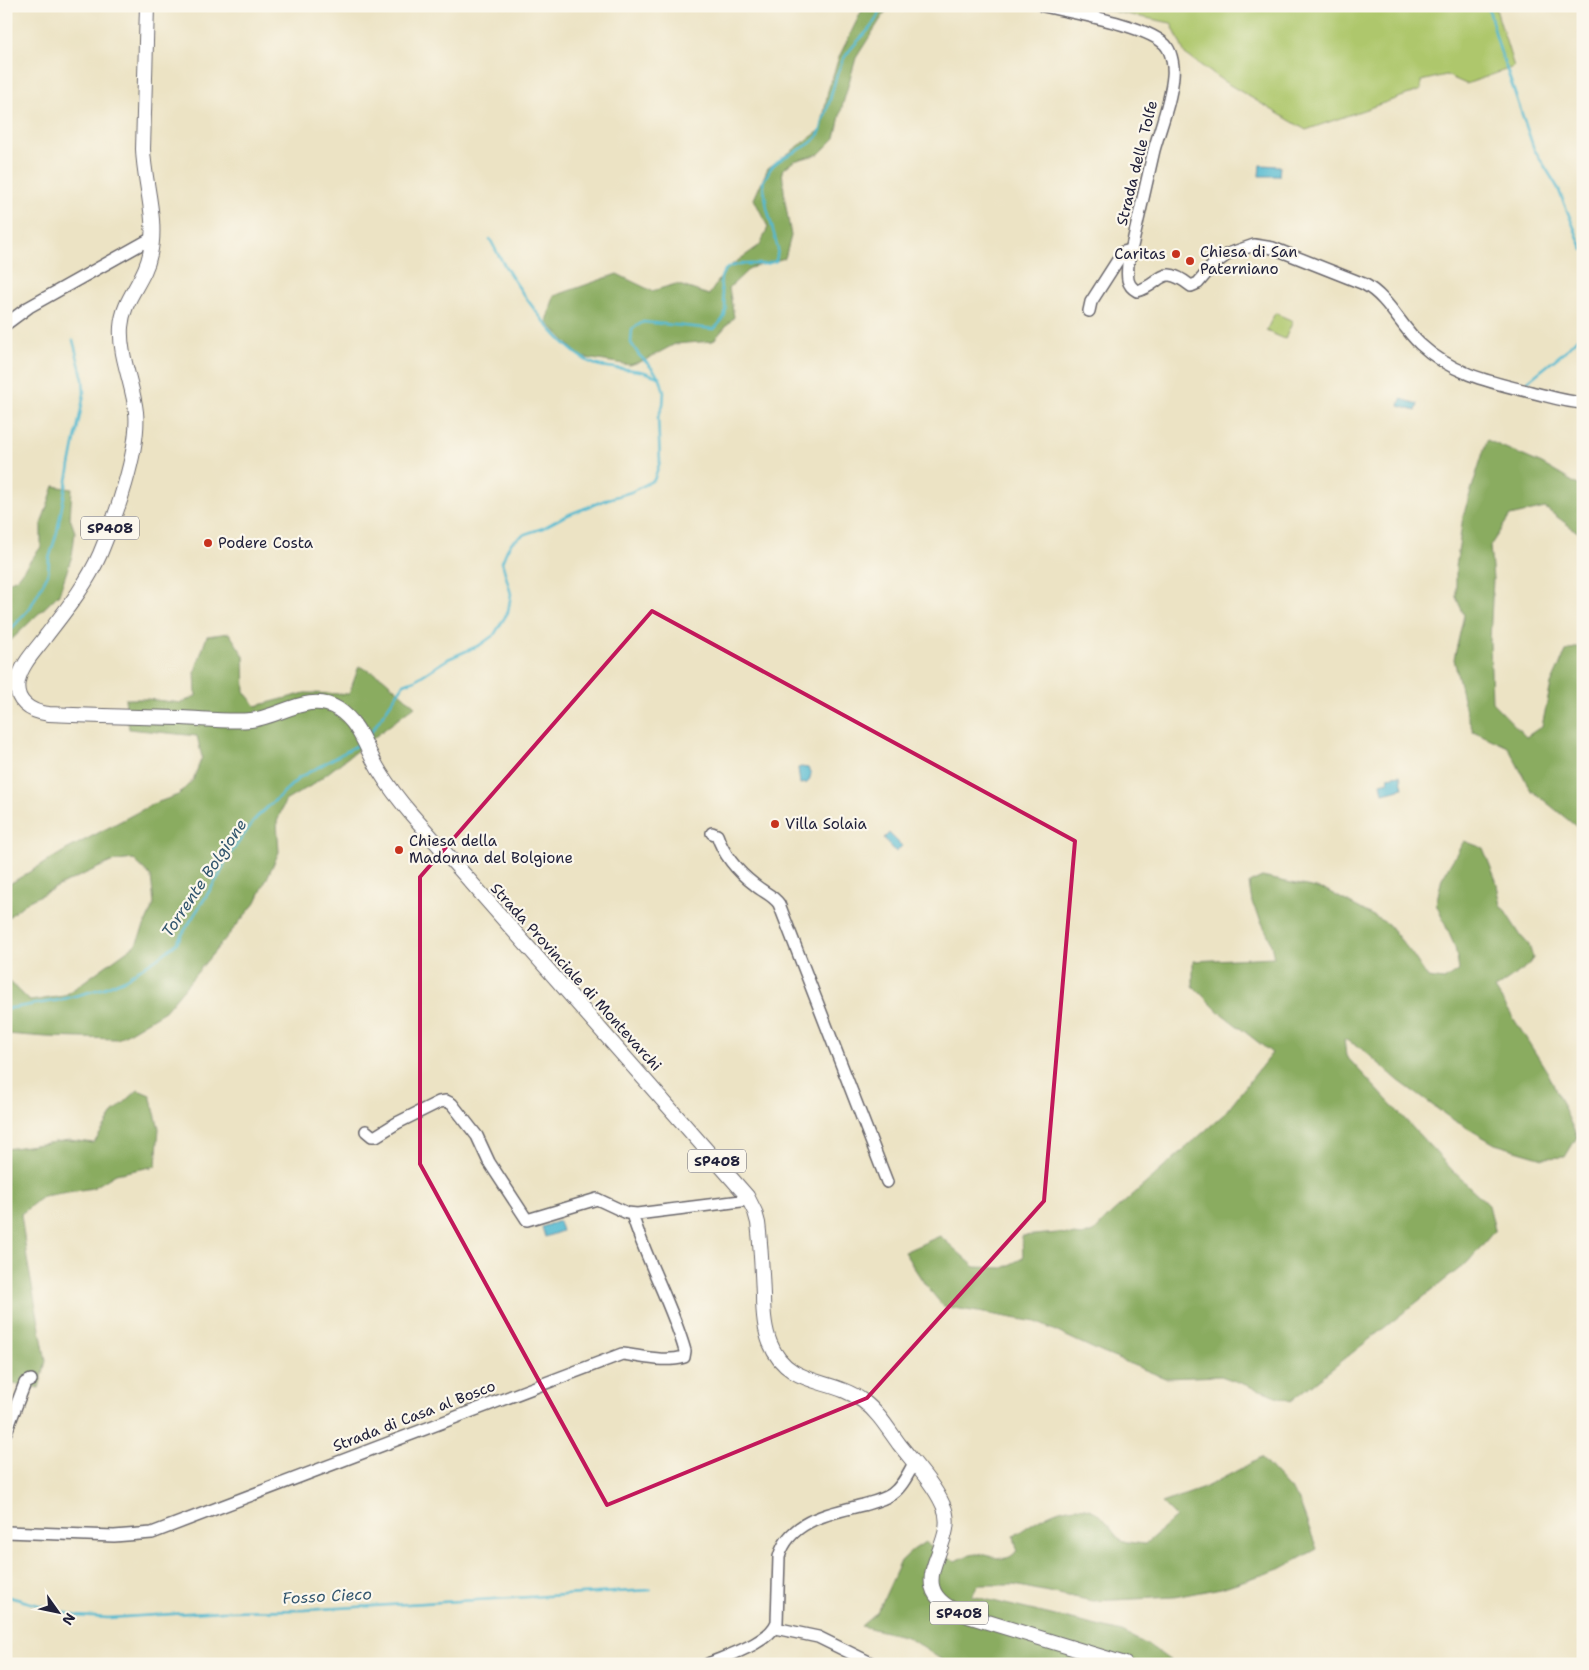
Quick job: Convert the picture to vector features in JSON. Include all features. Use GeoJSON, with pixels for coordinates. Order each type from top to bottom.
{"type":"FeatureCollection","features":[{"type":"Feature","properties":{"kind":"main road","name":"Strada Provinciale di Montevarchi"},"geometry":{"type":"LineString","coordinates":[[147,6],[143,149],[152,238],[147,264],[126,303],[121,326],[121,341],[136,414],[135,438],[127,472],[96,562],[73,600],[22,670],[18,683],[19,697],[30,710],[48,714],[246,720],[268,717],[303,704],[315,703],[330,705],[345,714],[359,730],[369,754],[394,793],[452,862],[738,1184],[749,1200],[755,1212],[759,1228],[765,1325],[769,1342],[784,1365],[796,1374],[864,1401],[877,1414],[936,1494],[946,1512],[946,1533],[931,1573],[935,1592],[944,1604],[958,1613],[972,1618],[1125,1664]]}},
{"type":"Feature","properties":{"kind":"street","name":"Strada delle Tolfe"},"geometry":{"type":"LineString","coordinates":[[1043,6],[1141,29],[1168,47],[1174,75],[1154,150],[1128,264],[1126,278],[1131,288],[1137,291],[1143,290],[1163,275],[1172,275],[1192,286],[1198,283],[1214,264],[1228,254],[1254,245],[1273,248],[1376,290],[1404,327],[1420,344],[1435,357],[1451,367],[1481,379],[1583,403]]}},
{"type":"Feature","properties":{"kind":"street"},"geometry":{"type":"LineString","coordinates":[[6,324],[29,307],[152,238]]}},
{"type":"Feature","properties":{"kind":"street"},"geometry":{"type":"LineString","coordinates":[[1089,311],[1091,302],[1123,252],[1131,250]]}},
{"type":"Feature","properties":{"kind":"street"},"geometry":{"type":"LineString","coordinates":[[712,834],[717,835],[732,864],[756,886],[774,897],[779,904],[887,1182]]}},
{"type":"Feature","properties":{"kind":"street"},"geometry":{"type":"LineString","coordinates":[[366,1131],[372,1136],[376,1136],[404,1119],[446,1100],[452,1104],[477,1136],[489,1162],[528,1220],[597,1199],[632,1214],[749,1200]]}},
{"type":"Feature","properties":{"kind":"street","name":"Strada di Casa al Bosco"},"geometry":{"type":"LineString","coordinates":[[6,1532],[114,1536],[152,1533],[622,1354],[662,1359],[684,1357],[685,1352],[674,1316],[638,1234],[632,1214]]}},
{"type":"Feature","properties":{"kind":"street"},"geometry":{"type":"LineString","coordinates":[[6,1432],[25,1383],[32,1380]]}},
{"type":"Feature","properties":{"kind":"street"},"geometry":{"type":"LineString","coordinates":[[708,1664],[760,1640],[770,1634],[775,1628],[778,1612],[779,1557],[788,1538],[803,1526],[825,1515],[889,1496],[902,1485],[914,1463]]}},
{"type":"Feature","properties":{"kind":"street"},"geometry":{"type":"LineString","coordinates":[[775,1628],[818,1636],[872,1664]]}},
{"type":"Feature","properties":{"kind":"highlighted area"},"geometry":{"type":"Polygon","coordinates":[[[652,611],[1075,841],[1044,1201],[867,1398],[607,1505],[420,1164],[420,877],[652,611]]]}},
{"type":"Feature","properties":{"kind":"green space"},"geometry":{"type":"Polygon","coordinates":[[[864,6],[889,6],[856,58],[835,138],[819,154],[794,161],[782,170],[791,236],[785,258],[750,268],[729,288],[734,317],[713,341],[675,344],[645,360],[630,365],[580,357],[547,322],[554,296],[617,274],[652,291],[676,284],[709,295],[726,269],[760,245],[768,227],[754,199],[768,168],[821,130],[828,91],[839,57],[864,6]]]}},
{"type":"Feature","properties":{"kind":"green space"},"geometry":{"type":"Polygon","coordinates":[[[1086,6],[1495,6],[1514,67],[1466,84],[1446,75],[1421,81],[1421,90],[1306,130],[1223,81],[1185,54],[1171,23],[1086,6]]]}},
{"type":"Feature","properties":{"kind":"green space"},"geometry":{"type":"Polygon","coordinates":[[[1275,313],[1293,321],[1285,339],[1266,331],[1275,313]]]}},
{"type":"Feature","properties":{"kind":"green space"},"geometry":{"type":"Polygon","coordinates":[[[1487,440],[1542,464],[1583,488],[1583,536],[1545,508],[1510,516],[1490,546],[1493,579],[1490,641],[1492,702],[1526,737],[1542,726],[1551,684],[1566,651],[1583,645],[1583,832],[1530,789],[1508,747],[1473,731],[1466,712],[1454,659],[1464,615],[1456,597],[1456,567],[1463,516],[1487,440]]]}},
{"type":"Feature","properties":{"kind":"green space"},"geometry":{"type":"Polygon","coordinates":[[[54,486],[72,489],[70,518],[75,532],[72,556],[59,594],[6,645],[6,583],[17,578],[41,547],[41,524],[54,486]]]}},
{"type":"Feature","properties":{"kind":"green space"},"geometry":{"type":"Polygon","coordinates":[[[229,633],[244,656],[245,693],[256,706],[305,693],[349,694],[359,666],[382,677],[415,706],[312,785],[285,801],[277,822],[279,852],[256,902],[165,1011],[118,1039],[6,1034],[6,978],[30,1001],[64,996],[136,944],[154,904],[151,876],[133,859],[111,862],[69,881],[27,902],[6,919],[6,886],[66,850],[153,804],[178,795],[193,780],[202,757],[197,736],[129,729],[125,699],[147,699],[181,703],[196,696],[195,671],[207,636],[229,633]]]}},
{"type":"Feature","properties":{"kind":"green space"},"geometry":{"type":"Polygon","coordinates":[[[1464,841],[1483,848],[1496,880],[1501,905],[1529,945],[1533,958],[1529,965],[1495,989],[1548,1073],[1577,1137],[1565,1157],[1543,1158],[1495,1144],[1450,1118],[1399,1081],[1361,1048],[1344,1039],[1346,1056],[1454,1172],[1489,1205],[1495,1230],[1468,1262],[1291,1401],[1221,1376],[1165,1378],[1103,1353],[1036,1322],[943,1306],[924,1283],[904,1252],[940,1236],[975,1267],[1003,1268],[1023,1258],[1022,1236],[1058,1233],[1081,1236],[1094,1232],[1110,1215],[1223,1115],[1272,1053],[1218,1011],[1193,986],[1193,961],[1274,957],[1269,937],[1252,903],[1249,883],[1262,877],[1326,890],[1388,924],[1428,978],[1444,980],[1459,970],[1455,947],[1436,904],[1442,878],[1464,841]]]}},
{"type":"Feature","properties":{"kind":"green space"},"geometry":{"type":"Polygon","coordinates":[[[138,1090],[150,1095],[159,1128],[156,1166],[116,1174],[93,1188],[43,1196],[21,1214],[27,1259],[46,1361],[39,1388],[6,1383],[6,1149],[69,1140],[94,1143],[114,1112],[138,1090]]]}},
{"type":"Feature","properties":{"kind":"green space"},"geometry":{"type":"Polygon","coordinates":[[[1261,1458],[1298,1498],[1317,1549],[1280,1569],[1221,1588],[1174,1597],[1093,1601],[1014,1585],[978,1585],[972,1596],[1122,1632],[1150,1646],[1175,1664],[943,1664],[942,1660],[907,1637],[861,1626],[876,1613],[881,1605],[901,1561],[925,1542],[955,1561],[977,1554],[999,1558],[1009,1557],[1017,1550],[1014,1536],[1044,1517],[1066,1508],[1077,1507],[1099,1514],[1116,1536],[1122,1540],[1145,1544],[1176,1517],[1162,1503],[1204,1488],[1261,1458]]]}},
{"type":"Feature","properties":{"kind":"water"},"geometry":{"type":"Polygon","coordinates":[[[1260,165],[1280,166],[1279,176],[1259,176],[1260,165]]]}},
{"type":"Feature","properties":{"kind":"water"},"geometry":{"type":"Polygon","coordinates":[[[1401,399],[1418,404],[1416,411],[1399,406],[1401,399]]]}},
{"type":"Feature","properties":{"kind":"water"},"geometry":{"type":"Polygon","coordinates":[[[798,768],[808,768],[811,774],[807,783],[800,784],[798,768]]]}},
{"type":"Feature","properties":{"kind":"water"},"geometry":{"type":"Polygon","coordinates":[[[1400,775],[1403,788],[1383,793],[1381,783],[1389,781],[1388,777],[1400,775]]]}},
{"type":"Feature","properties":{"kind":"water"},"geometry":{"type":"Polygon","coordinates":[[[889,833],[902,846],[896,852],[884,838],[889,833]]]}},
{"type":"Feature","properties":{"kind":"water"},"geometry":{"type":"Polygon","coordinates":[[[559,1221],[562,1231],[545,1237],[542,1227],[559,1221]]]}},
{"type":"Feature","properties":{"kind":"waterway","name":"Torrente Bolgione"},"geometry":{"type":"LineString","coordinates":[[367,738],[404,684],[415,680],[448,659],[480,645],[494,635],[508,612],[511,594],[502,562],[512,542],[565,516],[631,492],[654,480],[660,462],[658,417],[663,405],[664,392],[660,378],[631,343],[632,329],[643,322],[714,329],[724,317],[725,312],[721,286],[722,275],[725,270],[735,265],[766,264],[776,261],[778,249],[767,208],[763,182],[774,165],[781,159],[812,142],[821,130],[842,62],[852,47],[874,23],[881,6]]}},
{"type":"Feature","properties":{"kind":"waterway"},"geometry":{"type":"LineString","coordinates":[[1488,6],[1499,47],[1534,149],[1558,188],[1583,250]]}},
{"type":"Feature","properties":{"kind":"waterway"},"geometry":{"type":"LineString","coordinates":[[490,239],[508,272],[534,309],[564,343],[579,356],[600,366],[640,371],[658,377]]}},
{"type":"Feature","properties":{"kind":"waterway"},"geometry":{"type":"LineString","coordinates":[[1528,381],[1563,353],[1583,332]]}},
{"type":"Feature","properties":{"kind":"waterway"},"geometry":{"type":"LineString","coordinates":[[6,635],[30,608],[48,574],[49,559],[57,532],[84,394],[83,379],[73,340]]}},
{"type":"Feature","properties":{"kind":"waterway","name":"Torrente Bolgione"},"geometry":{"type":"LineString","coordinates":[[6,1009],[60,1000],[104,988],[123,980],[162,955],[176,944],[220,874],[226,860],[256,818],[299,778],[361,743]]}},
{"type":"Feature","properties":{"kind":"waterway","name":"Fosso Cieco"},"geometry":{"type":"LineString","coordinates":[[6,1596],[77,1616],[108,1618],[221,1611],[304,1610],[651,1590]]}},
{"type":"Feature","properties":{"kind":"place","name":"Caritas"},"geometry":{"type":"Point","coordinates":[1176,254]}},
{"type":"Feature","properties":{"kind":"place","name":"Chiesa di San Paterniano"},"geometry":{"type":"Point","coordinates":[1190,261]}},
{"type":"Feature","properties":{"kind":"place","name":"Podere Costa"},"geometry":{"type":"Point","coordinates":[208,543]}},
{"type":"Feature","properties":{"kind":"place","name":"Villa Solaia"},"geometry":{"type":"Point","coordinates":[775,824]}},
{"type":"Feature","properties":{"kind":"place","name":"Chiesa della Madonna del Bolgione"},"geometry":{"type":"Point","coordinates":[399,850]}}]}
